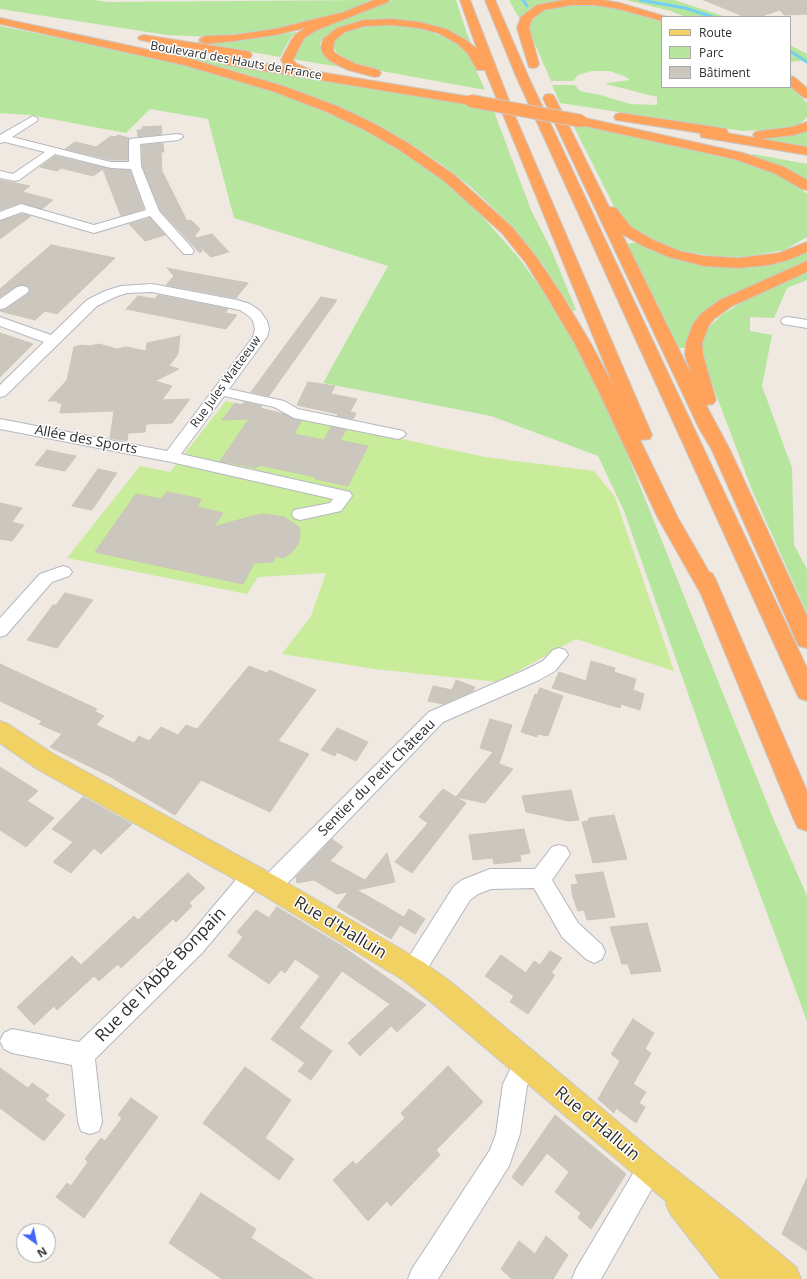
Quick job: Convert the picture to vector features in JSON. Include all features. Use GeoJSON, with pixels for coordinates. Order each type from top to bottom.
{"type":"FeatureCollection","features":[{"type":"Feature","properties":{"kind":"highway"},"geometry":{"type":"LineString","coordinates":[[331,78],[300,70],[293,67],[288,62],[288,56],[296,41],[303,34],[318,26],[384,0]]}},
{"type":"Feature","properties":{"kind":"highway"},"geometry":{"type":"LineString","coordinates":[[465,0],[497,86],[807,820]]}},
{"type":"Feature","properties":{"kind":"highway"},"geometry":{"type":"LineString","coordinates":[[490,0],[522,76],[807,692]]}},
{"type":"Feature","properties":{"kind":"highway"},"geometry":{"type":"LineString","coordinates":[[608,0],[643,7],[675,16]]}},
{"type":"Feature","properties":{"kind":"highway"},"geometry":{"type":"LineString","coordinates":[[533,64],[523,28],[527,17],[541,7],[572,2],[594,2],[620,6],[661,18]]}},
{"type":"Feature","properties":{"kind":"highway"},"geometry":{"type":"LineString","coordinates":[[0,13],[85,28]]}},
{"type":"Feature","properties":{"kind":"highway","name":"Boulevard des Hauts de France"},"geometry":{"type":"LineString","coordinates":[[349,14],[283,31],[229,38],[192,39],[132,35],[288,62],[470,97]]}},
{"type":"Feature","properties":{"kind":"highway"},"geometry":{"type":"LineString","coordinates":[[0,21],[170,58],[231,74],[279,89],[327,107],[368,126],[413,152],[454,181],[506,230],[532,261],[554,295],[583,344],[604,385],[668,518],[710,591]]}},
{"type":"Feature","properties":{"kind":"highway","name":"Boulevard des Hauts de France"},"geometry":{"type":"LineString","coordinates":[[0,21],[331,78],[470,97]]}},
{"type":"Feature","properties":{"kind":"highway"},"geometry":{"type":"LineString","coordinates":[[497,86],[485,74],[475,55],[466,45],[448,34],[430,27],[398,22],[364,23],[337,32],[327,41],[327,48],[332,56],[352,67],[446,86],[470,97],[807,159]]}},
{"type":"Feature","properties":{"kind":"highway"},"geometry":{"type":"LineString","coordinates":[[514,24],[708,428],[720,450],[807,640]]}},
{"type":"Feature","properties":{"kind":"highway"},"geometry":{"type":"LineString","coordinates":[[791,72],[807,82]]}},
{"type":"Feature","properties":{"kind":"highway"},"geometry":{"type":"LineString","coordinates":[[791,81],[807,94]]}},
{"type":"Feature","properties":{"kind":"highway"},"geometry":{"type":"LineString","coordinates":[[579,116],[637,119],[745,135],[782,134],[807,126]]}},
{"type":"Feature","properties":{"kind":"highway"},"geometry":{"type":"LineString","coordinates":[[579,116],[807,151]]}},
{"type":"Feature","properties":{"kind":"highway"},"geometry":{"type":"LineString","coordinates":[[579,116],[743,157],[780,170],[807,186]]}},
{"type":"Feature","properties":{"kind":"highway"},"geometry":{"type":"LineString","coordinates":[[569,140],[620,224],[637,237],[654,246],[674,254],[704,261],[739,263],[776,258],[807,246]]}},
{"type":"Feature","properties":{"kind":"highway"},"geometry":{"type":"LineString","coordinates":[[720,450],[722,439],[707,400],[694,355],[696,333],[708,316],[726,303],[807,266]]}},
{"type":"Feature","properties":{"kind":"main road","name":"Rue d'Halluin"},"geometry":{"type":"LineString","coordinates":[[0,731],[46,762],[262,881],[413,971],[441,992],[650,1169],[725,1228],[784,1279]]}},
{"type":"Feature","properties":{"kind":"main road","name":"Rue d'Halluin"},"geometry":{"type":"LineString","coordinates":[[650,1169],[686,1209],[712,1243],[743,1279]]}},
{"type":"Feature","properties":{"kind":"street"},"geometry":{"type":"LineString","coordinates":[[1,139],[33,119]]}},
{"type":"Feature","properties":{"kind":"street"},"geometry":{"type":"LineString","coordinates":[[178,137],[134,141],[135,166],[153,212],[188,251]]}},
{"type":"Feature","properties":{"kind":"street"},"geometry":{"type":"LineString","coordinates":[[1,139],[111,166],[135,166]]}},
{"type":"Feature","properties":{"kind":"street"},"geometry":{"type":"LineString","coordinates":[[0,174],[15,178],[54,151]]}},
{"type":"Feature","properties":{"kind":"street"},"geometry":{"type":"LineString","coordinates":[[0,216],[20,208],[94,229],[153,212]]}},
{"type":"Feature","properties":{"kind":"street","name":"Rue Jules Watteeuw"},"geometry":{"type":"LineString","coordinates":[[0,393],[92,303],[110,294],[126,289],[161,289],[239,305],[250,310],[258,317],[262,333],[257,342],[171,456]]}},
{"type":"Feature","properties":{"kind":"street"},"geometry":{"type":"LineString","coordinates":[[0,305],[22,290]]}},
{"type":"Feature","properties":{"kind":"street"},"geometry":{"type":"LineString","coordinates":[[0,321],[54,341]]}},
{"type":"Feature","properties":{"kind":"street"},"geometry":{"type":"LineString","coordinates":[[788,321],[807,324]]}},
{"type":"Feature","properties":{"kind":"street"},"geometry":{"type":"LineString","coordinates":[[220,391],[279,404],[294,413],[398,434]]}},
{"type":"Feature","properties":{"kind":"street","name":"Allée des Sports"},"geometry":{"type":"LineString","coordinates":[[0,424],[171,456],[344,496],[335,507],[300,514]]}},
{"type":"Feature","properties":{"kind":"street"},"geometry":{"type":"LineString","coordinates":[[0,630],[46,578],[63,572]]}},
{"type":"Feature","properties":{"kind":"street","name":"Sentier du Petit Château"},"geometry":{"type":"LineString","coordinates":[[262,881],[436,717],[532,675],[549,666],[559,655]]}},
{"type":"Feature","properties":{"kind":"street"},"geometry":{"type":"LineString","coordinates":[[540,880],[559,854]]}},
{"type":"Feature","properties":{"kind":"street"},"geometry":{"type":"LineString","coordinates":[[413,971],[454,904],[462,893],[470,887],[490,879],[502,878],[540,880]]}},
{"type":"Feature","properties":{"kind":"street"},"geometry":{"type":"LineString","coordinates":[[540,880],[570,930],[594,952]]}},
{"type":"Feature","properties":{"kind":"street","name":"Rue de l'Abbé Bonpain"},"geometry":{"type":"LineString","coordinates":[[83,1055],[262,881]]}},
{"type":"Feature","properties":{"kind":"street"},"geometry":{"type":"LineString","coordinates":[[12,1041],[83,1055],[90,1122]]}},
{"type":"Feature","properties":{"kind":"street"},"geometry":{"type":"LineString","coordinates":[[422,1279],[500,1157],[508,1134],[515,1084],[525,1064]]}},
{"type":"Feature","properties":{"kind":"street"},"geometry":{"type":"LineString","coordinates":[[586,1279],[650,1169]]}},
{"type":"Feature","properties":{"kind":"green space"},"geometry":{"type":"Polygon","coordinates":[[[0,0],[94,0],[108,2],[372,0],[346,11],[294,26],[215,37],[167,35],[0,9],[0,0]]]}},
{"type":"Feature","properties":{"kind":"green space"},"geometry":{"type":"Polygon","coordinates":[[[392,0],[456,0],[471,43],[468,43],[457,35],[444,29],[418,22],[384,19],[349,24],[333,31],[322,39],[320,44],[321,48],[346,68],[292,59],[301,42],[307,35],[316,29],[355,16],[392,0]]]}},
{"type":"Feature","properties":{"kind":"green space"},"geometry":{"type":"Polygon","coordinates":[[[509,0],[564,0],[531,8],[519,18],[509,0]]]}},
{"type":"Feature","properties":{"kind":"green space"},"geometry":{"type":"Polygon","coordinates":[[[626,0],[674,0],[723,16],[684,16],[671,11],[626,0]]]}},
{"type":"Feature","properties":{"kind":"green space"},"geometry":{"type":"Polygon","coordinates":[[[564,5],[598,5],[616,8],[661,22],[661,88],[791,87],[807,103],[807,117],[801,123],[787,129],[742,131],[560,103],[552,85],[575,85],[580,91],[630,104],[657,105],[657,97],[606,84],[630,80],[610,71],[592,71],[578,75],[573,81],[551,81],[531,35],[529,26],[534,16],[541,11],[564,5]]]}},
{"type":"Feature","properties":{"kind":"green space"},"geometry":{"type":"Polygon","coordinates":[[[392,24],[410,25],[453,41],[471,59],[485,90],[376,70],[358,65],[337,53],[333,46],[335,39],[353,29],[392,24]]]}},
{"type":"Feature","properties":{"kind":"green space"},"geometry":{"type":"Polygon","coordinates":[[[0,26],[134,53],[203,70],[285,96],[344,120],[389,143],[443,180],[481,215],[518,257],[548,298],[574,344],[617,429],[773,818],[807,896],[807,1021],[731,816],[624,511],[598,456],[491,416],[323,383],[388,266],[234,218],[208,119],[150,109],[126,133],[30,115],[0,113],[0,26]]]}},
{"type":"Feature","properties":{"kind":"green space"},"geometry":{"type":"Polygon","coordinates":[[[297,32],[291,37],[280,57],[193,42],[240,40],[297,32]]]}},
{"type":"Feature","properties":{"kind":"green space"},"geometry":{"type":"Polygon","coordinates":[[[791,46],[807,54],[807,60],[791,62],[791,46]]]}},
{"type":"Feature","properties":{"kind":"green space"},"geometry":{"type":"Polygon","coordinates":[[[170,53],[493,109],[531,210],[551,249],[576,310],[573,311],[542,263],[514,228],[472,188],[444,166],[414,146],[356,115],[288,88],[243,73],[168,54],[170,53]]]}},
{"type":"Feature","properties":{"kind":"green space"},"geometry":{"type":"Polygon","coordinates":[[[572,123],[728,157],[774,172],[791,181],[807,194],[807,237],[784,250],[744,257],[712,256],[677,250],[649,238],[630,226],[618,214],[572,123]]]}},
{"type":"Feature","properties":{"kind":"green space"},"geometry":{"type":"Polygon","coordinates":[[[807,131],[807,147],[760,139],[798,134],[807,131]]]}},
{"type":"Feature","properties":{"kind":"green space"},"geometry":{"type":"Polygon","coordinates":[[[753,154],[807,164],[807,180],[785,168],[752,156],[753,154]]]}},
{"type":"Feature","properties":{"kind":"green space"},"geometry":{"type":"Polygon","coordinates":[[[639,242],[696,262],[794,257],[807,252],[807,261],[742,290],[701,314],[694,323],[685,348],[678,348],[627,244],[639,242]]]}},
{"type":"Feature","properties":{"kind":"green space"},"geometry":{"type":"Polygon","coordinates":[[[807,272],[807,280],[787,288],[774,318],[750,317],[750,331],[772,335],[762,386],[792,468],[794,545],[807,569],[807,613],[752,490],[702,357],[703,341],[709,327],[723,314],[746,300],[807,272]]]}},
{"type":"Feature","properties":{"kind":"green space"},"geometry":{"type":"Polygon","coordinates":[[[226,401],[485,457],[594,471],[615,497],[674,671],[576,639],[498,682],[374,669],[282,654],[311,616],[326,573],[258,577],[247,594],[67,558],[140,466],[170,472],[226,401]]]}},
{"type":"Feature","properties":{"kind":"building"},"geometry":{"type":"Polygon","coordinates":[[[704,0],[807,0],[807,14],[784,15],[780,10],[762,16],[743,16],[704,0]]]}},
{"type":"Feature","properties":{"kind":"building"},"geometry":{"type":"Polygon","coordinates":[[[161,126],[162,134],[138,137],[137,130],[142,130],[142,127],[161,126]]]}},
{"type":"Feature","properties":{"kind":"building"},"geometry":{"type":"Polygon","coordinates":[[[118,135],[129,138],[128,160],[111,160],[65,149],[75,142],[96,147],[111,136],[115,137],[118,135]]]}},
{"type":"Feature","properties":{"kind":"building"},"geometry":{"type":"Polygon","coordinates":[[[163,143],[164,152],[161,152],[162,171],[187,221],[191,220],[200,229],[195,235],[196,238],[212,234],[229,252],[211,257],[200,247],[202,251],[200,253],[160,210],[142,166],[142,145],[163,143]]]}},
{"type":"Feature","properties":{"kind":"building"},"geometry":{"type":"Polygon","coordinates":[[[55,156],[111,169],[130,170],[144,209],[121,216],[103,169],[93,176],[61,168],[57,171],[40,167],[55,156]]]}},
{"type":"Feature","properties":{"kind":"building"},"geometry":{"type":"Polygon","coordinates":[[[0,180],[30,186],[22,192],[53,200],[42,209],[20,203],[0,210],[0,180]]]}},
{"type":"Feature","properties":{"kind":"building"},"geometry":{"type":"Polygon","coordinates":[[[22,214],[31,216],[0,239],[0,221],[22,214]]]}},
{"type":"Feature","properties":{"kind":"building"},"geometry":{"type":"Polygon","coordinates":[[[150,218],[165,235],[145,241],[129,224],[150,218]]]}},
{"type":"Feature","properties":{"kind":"building"},"geometry":{"type":"Polygon","coordinates":[[[51,245],[115,258],[57,314],[45,311],[35,320],[0,311],[6,309],[28,294],[30,289],[27,286],[17,286],[0,297],[0,289],[51,245]]]}},
{"type":"Feature","properties":{"kind":"building"},"geometry":{"type":"Polygon","coordinates":[[[167,268],[248,283],[236,298],[166,285],[174,276],[167,268]]]}},
{"type":"Feature","properties":{"kind":"building"},"geometry":{"type":"Polygon","coordinates":[[[158,295],[228,309],[225,313],[237,315],[226,329],[126,309],[138,296],[155,299],[158,295]]]}},
{"type":"Feature","properties":{"kind":"building"},"geometry":{"type":"Polygon","coordinates":[[[321,297],[337,300],[269,396],[251,392],[321,297]]]}},
{"type":"Feature","properties":{"kind":"building"},"geometry":{"type":"Polygon","coordinates":[[[0,333],[33,344],[0,377],[0,333]]]}},
{"type":"Feature","properties":{"kind":"building"},"geometry":{"type":"Polygon","coordinates":[[[180,336],[178,354],[169,366],[179,369],[155,381],[172,386],[162,400],[190,399],[172,423],[146,424],[145,432],[128,433],[127,441],[110,438],[114,411],[60,413],[62,403],[57,403],[58,401],[48,401],[67,380],[74,347],[99,344],[117,349],[126,347],[146,351],[147,343],[180,336]]]}},
{"type":"Feature","properties":{"kind":"building"},"geometry":{"type":"Polygon","coordinates":[[[308,382],[335,386],[331,394],[357,399],[350,412],[356,413],[353,419],[337,416],[338,414],[297,405],[308,382]]]}},
{"type":"Feature","properties":{"kind":"building"},"geometry":{"type":"Polygon","coordinates":[[[244,402],[262,406],[260,408],[284,414],[301,421],[294,434],[324,440],[331,427],[346,430],[340,440],[368,446],[348,486],[315,479],[316,477],[259,465],[256,468],[220,461],[249,419],[222,420],[235,403],[242,405],[244,402]]]}},
{"type":"Feature","properties":{"kind":"building"},"geometry":{"type":"Polygon","coordinates":[[[47,450],[76,456],[65,471],[35,465],[47,450]]]}},
{"type":"Feature","properties":{"kind":"building"},"geometry":{"type":"Polygon","coordinates":[[[98,469],[117,473],[92,510],[72,506],[98,469]]]}},
{"type":"Feature","properties":{"kind":"building"},"geometry":{"type":"Polygon","coordinates":[[[167,492],[201,499],[197,507],[223,513],[214,527],[264,514],[284,517],[299,527],[300,535],[298,544],[292,552],[283,558],[276,556],[273,562],[254,563],[243,584],[95,552],[136,494],[161,499],[167,492]]]}},
{"type":"Feature","properties":{"kind":"building"},"geometry":{"type":"Polygon","coordinates":[[[0,503],[22,508],[12,522],[24,525],[12,541],[0,539],[0,503]]]}},
{"type":"Feature","properties":{"kind":"building"},"geometry":{"type":"Polygon","coordinates":[[[65,593],[93,600],[57,648],[27,640],[53,605],[56,605],[65,593]]]}},
{"type":"Feature","properties":{"kind":"building"},"geometry":{"type":"Polygon","coordinates":[[[591,661],[615,668],[614,672],[636,679],[633,690],[644,694],[640,710],[621,704],[620,708],[552,688],[559,672],[586,681],[591,661]]]}},
{"type":"Feature","properties":{"kind":"building"},"geometry":{"type":"Polygon","coordinates":[[[0,664],[97,709],[94,711],[104,716],[96,725],[134,743],[139,736],[149,741],[161,727],[178,735],[186,725],[197,729],[249,666],[267,673],[269,670],[316,690],[278,741],[309,754],[270,812],[201,780],[175,815],[109,776],[50,747],[62,734],[39,724],[42,721],[0,701],[0,664]]]}},
{"type":"Feature","properties":{"kind":"building"},"geometry":{"type":"Polygon","coordinates":[[[456,680],[475,687],[473,691],[443,704],[428,701],[433,686],[452,690],[456,680]]]}},
{"type":"Feature","properties":{"kind":"building"},"geometry":{"type":"Polygon","coordinates":[[[540,688],[563,696],[548,736],[538,734],[537,737],[521,732],[535,694],[537,695],[540,688]]]}},
{"type":"Feature","properties":{"kind":"building"},"geometry":{"type":"Polygon","coordinates":[[[490,719],[512,725],[499,764],[513,769],[485,803],[456,797],[493,752],[480,748],[490,719]]]}},
{"type":"Feature","properties":{"kind":"building"},"geometry":{"type":"Polygon","coordinates":[[[337,728],[368,742],[356,761],[337,752],[335,756],[321,750],[337,728]]]}},
{"type":"Feature","properties":{"kind":"building"},"geometry":{"type":"Polygon","coordinates":[[[0,767],[38,791],[27,801],[54,818],[26,847],[0,830],[0,767]]]}},
{"type":"Feature","properties":{"kind":"building"},"geometry":{"type":"Polygon","coordinates":[[[443,789],[466,803],[412,873],[395,862],[428,823],[419,817],[443,789]]]}},
{"type":"Feature","properties":{"kind":"building"},"geometry":{"type":"Polygon","coordinates":[[[571,790],[579,820],[569,821],[526,812],[522,796],[571,790]]]}},
{"type":"Feature","properties":{"kind":"building"},"geometry":{"type":"Polygon","coordinates":[[[83,797],[132,824],[101,854],[94,848],[71,873],[53,862],[73,842],[52,829],[83,797]]]}},
{"type":"Feature","properties":{"kind":"building"},"geometry":{"type":"Polygon","coordinates":[[[614,815],[627,859],[593,863],[582,822],[588,821],[589,818],[614,815]]]}},
{"type":"Feature","properties":{"kind":"building"},"geometry":{"type":"Polygon","coordinates":[[[524,829],[530,853],[520,855],[521,861],[494,864],[493,858],[473,860],[469,835],[524,829]]]}},
{"type":"Feature","properties":{"kind":"building"},"geometry":{"type":"Polygon","coordinates":[[[332,839],[343,847],[330,861],[365,880],[387,853],[395,882],[357,890],[404,917],[409,909],[425,919],[415,934],[400,925],[391,939],[337,907],[348,892],[337,894],[314,880],[297,883],[296,877],[332,839]]]}},
{"type":"Feature","properties":{"kind":"building"},"geometry":{"type":"Polygon","coordinates":[[[603,872],[615,917],[587,920],[584,910],[578,911],[571,885],[578,884],[575,875],[603,872]]]}},
{"type":"Feature","properties":{"kind":"building"},"geometry":{"type":"Polygon","coordinates":[[[188,873],[205,888],[189,903],[192,906],[176,922],[173,919],[121,968],[118,964],[99,981],[94,976],[57,1010],[54,1006],[34,1025],[17,1007],[72,956],[81,965],[134,916],[138,920],[188,873]]]}},
{"type":"Feature","properties":{"kind":"building"},"geometry":{"type":"Polygon","coordinates":[[[277,907],[342,946],[426,1005],[397,1032],[391,1026],[360,1056],[348,1043],[390,1004],[342,971],[299,1028],[332,1051],[311,1080],[298,1071],[305,1063],[271,1039],[320,976],[295,959],[285,973],[281,970],[269,984],[228,956],[243,937],[237,932],[256,910],[269,918],[277,907]]]}},
{"type":"Feature","properties":{"kind":"building"},"geometry":{"type":"Polygon","coordinates":[[[647,923],[661,971],[631,974],[628,964],[622,964],[610,927],[647,923]]]}},
{"type":"Feature","properties":{"kind":"building"},"geometry":{"type":"Polygon","coordinates":[[[550,951],[562,958],[551,973],[555,975],[528,1014],[510,1002],[514,996],[485,976],[501,955],[526,973],[534,961],[540,965],[550,951]]]}},
{"type":"Feature","properties":{"kind":"building"},"geometry":{"type":"Polygon","coordinates":[[[633,1019],[654,1033],[645,1049],[651,1053],[633,1084],[646,1092],[639,1103],[645,1107],[636,1123],[616,1108],[614,1113],[598,1099],[620,1061],[611,1054],[633,1019]]]}},
{"type":"Feature","properties":{"kind":"building"},"geometry":{"type":"Polygon","coordinates":[[[448,1066],[483,1102],[436,1150],[440,1155],[391,1206],[387,1201],[368,1221],[333,1180],[353,1161],[356,1165],[405,1118],[401,1113],[448,1066]]]}},
{"type":"Feature","properties":{"kind":"building"},"geometry":{"type":"Polygon","coordinates":[[[245,1067],[291,1100],[265,1138],[294,1159],[279,1180],[203,1123],[245,1067]]]}},
{"type":"Feature","properties":{"kind":"building"},"geometry":{"type":"Polygon","coordinates":[[[0,1068],[28,1088],[32,1083],[49,1095],[45,1100],[65,1115],[44,1141],[0,1108],[0,1068]]]}},
{"type":"Feature","properties":{"kind":"building"},"geometry":{"type":"Polygon","coordinates":[[[131,1098],[158,1117],[84,1218],[56,1197],[67,1183],[71,1186],[88,1162],[85,1159],[101,1138],[105,1141],[122,1118],[118,1115],[131,1098]]]}},
{"type":"Feature","properties":{"kind":"building"},"geometry":{"type":"Polygon","coordinates":[[[555,1115],[626,1174],[591,1229],[578,1218],[581,1213],[555,1192],[569,1172],[547,1153],[522,1186],[512,1177],[555,1115]]]}},
{"type":"Feature","properties":{"kind":"building"},"geometry":{"type":"Polygon","coordinates":[[[807,1178],[807,1251],[782,1234],[807,1178]]]}},
{"type":"Feature","properties":{"kind":"building"},"geometry":{"type":"Polygon","coordinates":[[[201,1193],[256,1229],[251,1238],[314,1279],[222,1279],[169,1243],[201,1193]]]}},
{"type":"Feature","properties":{"kind":"building"},"geometry":{"type":"Polygon","coordinates":[[[546,1236],[568,1255],[553,1279],[512,1279],[501,1269],[519,1241],[535,1254],[546,1236]]]}},
{"type":"Feature","properties":{"kind":"waterway"},"geometry":{"type":"LineString","coordinates":[[523,0],[527,6]]}},
{"type":"Feature","properties":{"kind":"waterway"},"geometry":{"type":"LineString","coordinates":[[640,0],[685,8],[710,16]]}},
{"type":"Feature","properties":{"kind":"waterway"},"geometry":{"type":"LineString","coordinates":[[791,52],[807,62]]}}]}
